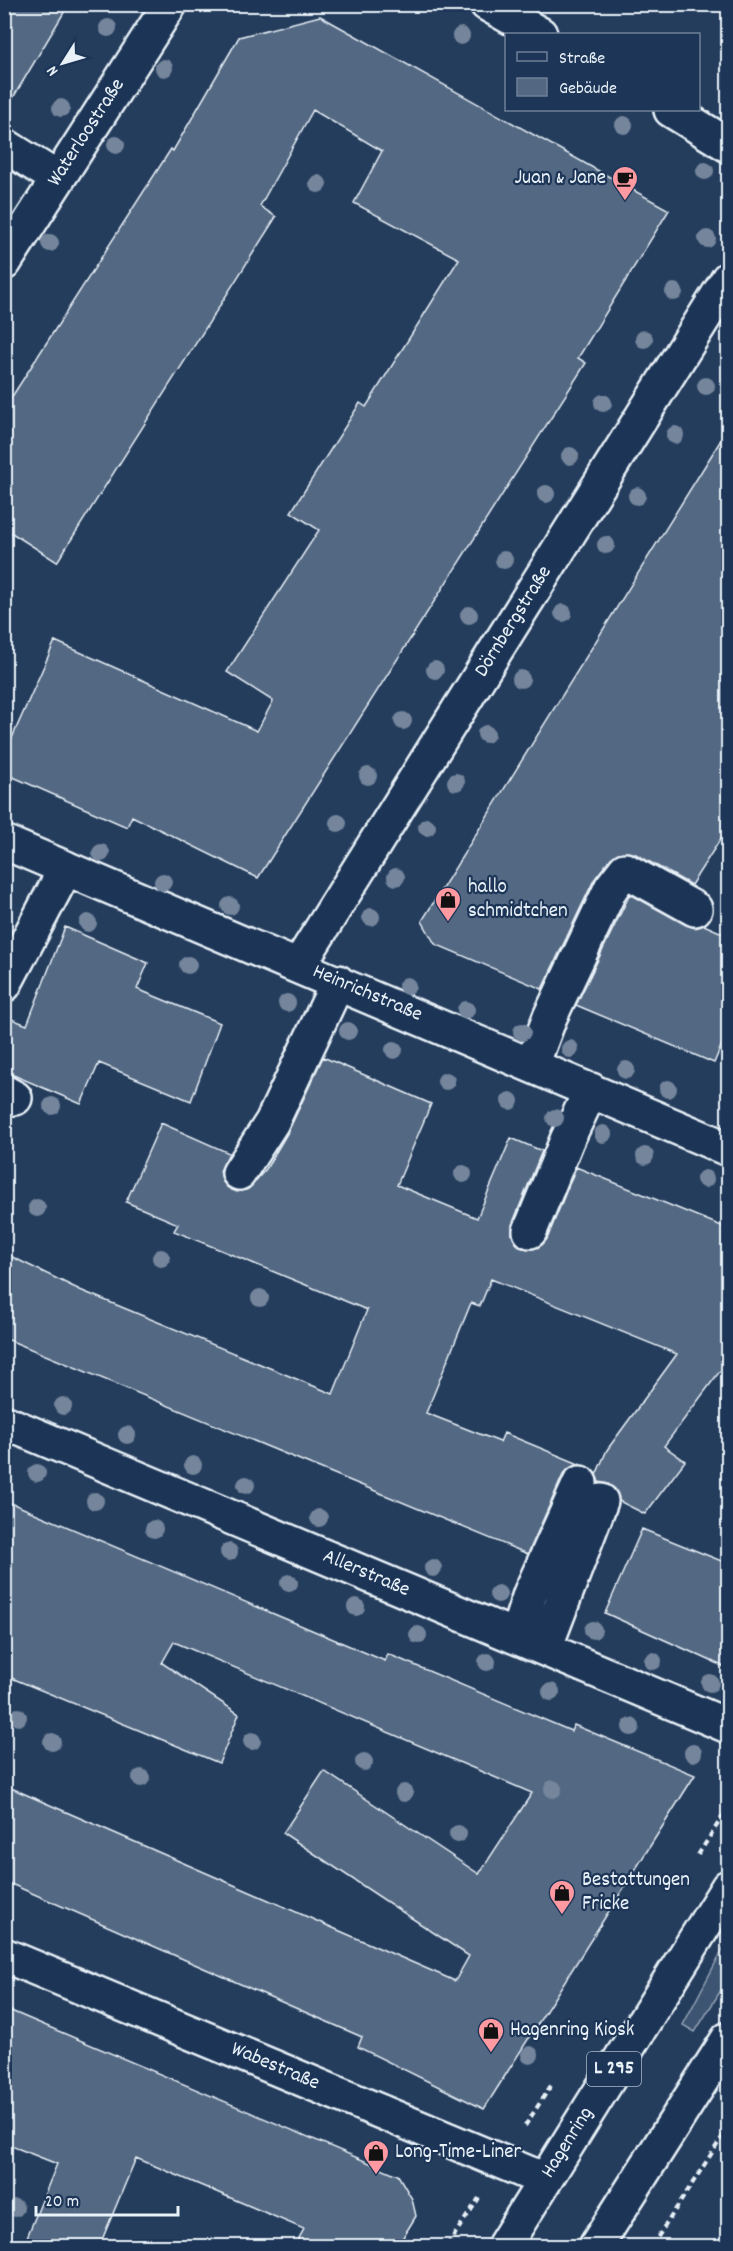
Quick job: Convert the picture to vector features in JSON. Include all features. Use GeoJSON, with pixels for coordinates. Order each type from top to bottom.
{"type":"FeatureCollection","features":[{"type":"Feature","properties":{"kind":"street","name":"Waterloostraße"},"geometry":{"type":"LineString","coordinates":[[4,262],[170,4]]}},
{"type":"Feature","properties":{"kind":"street"},"geometry":{"type":"LineString","coordinates":[[487,4],[538,33]]}},
{"type":"Feature","properties":{"kind":"street"},"geometry":{"type":"LineString","coordinates":[[673,111],[729,145]]}},
{"type":"Feature","properties":{"kind":"street"},"geometry":{"type":"LineString","coordinates":[[4,145],[58,179]]}},
{"type":"Feature","properties":{"kind":"street","name":"Dörnbergstraße"},"geometry":{"type":"LineString","coordinates":[[299,965],[729,279]]}},
{"type":"Feature","properties":{"kind":"street","name":"Heinrichstraße"},"geometry":{"type":"LineString","coordinates":[[4,842],[729,1149]]}},
{"type":"Feature","properties":{"kind":"street"},"geometry":{"type":"LineString","coordinates":[[4,985],[66,868]]}},
{"type":"Feature","properties":{"kind":"street"},"geometry":{"type":"LineString","coordinates":[[532,1065],[550,1017],[611,888],[625,870],[695,909]]}},
{"type":"Feature","properties":{"kind":"street"},"geometry":{"type":"LineString","coordinates":[[239,1173],[273,1122],[338,982]]}},
{"type":"Feature","properties":{"kind":"street"},"geometry":{"type":"LineString","coordinates":[[530,1231],[567,1140],[591,1090]]}},
{"type":"Feature","properties":{"kind":"street","name":"Allerstraße"},"geometry":{"type":"LineString","coordinates":[[4,1422],[729,1726]]}},
{"type":"Feature","properties":{"kind":"street"},"geometry":{"type":"LineString","coordinates":[[530,1643],[590,1492]]}},
{"type":"Feature","properties":{"kind":"street","name":"Hagenring"},"geometry":{"type":"LineString","coordinates":[[504,2247],[729,1887]]}},
{"type":"Feature","properties":{"kind":"street","name":"Wabestraße"},"geometry":{"type":"LineString","coordinates":[[4,1955],[545,2180]]}},
{"type":"Feature","properties":{"kind":"street"},"geometry":{"type":"LineString","coordinates":[[596,2247],[729,2039]]}},
{"type":"Feature","properties":{"kind":"path"},"geometry":{"type":"LineString","coordinates":[[722,738],[729,740]]}},
{"type":"Feature","properties":{"kind":"path"},"geometry":{"type":"LineString","coordinates":[[652,2247],[729,2128]]}},
{"type":"Feature","properties":{"kind":"path"},"geometry":{"type":"LineString","coordinates":[[447,2247],[502,2163]]}},
{"type":"Feature","properties":{"kind":"shaded area"},"geometry":{"type":"Polygon","coordinates":[[[728,1939],[728,1979],[695,2032],[683,2025],[728,1939]]]}},
{"type":"Feature","properties":{"kind":"building"},"geometry":{"type":"Polygon","coordinates":[[[4,4],[69,4],[4,113],[4,4]]]}},
{"type":"Feature","properties":{"kind":"building"},"geometry":{"type":"Polygon","coordinates":[[[320,16],[669,210],[578,358],[586,363],[258,878],[132,816],[127,827],[4,773],[4,756],[55,641],[257,731],[273,701],[227,672],[319,530],[291,512],[360,403],[366,407],[459,259],[354,203],[382,151],[313,110],[260,206],[276,217],[57,562],[4,528],[4,409],[171,149],[173,151],[239,37],[320,16]]]}},
{"type":"Feature","properties":{"kind":"building"},"geometry":{"type":"Polygon","coordinates":[[[729,427],[729,826],[691,885],[634,853],[618,853],[611,858],[594,880],[542,989],[435,944],[422,921],[729,427]]]}},
{"type":"Feature","properties":{"kind":"building"},"geometry":{"type":"Polygon","coordinates":[[[630,894],[686,925],[695,928],[704,925],[729,936],[729,1028],[714,1063],[576,1005],[630,894]]]}},
{"type":"Feature","properties":{"kind":"building"},"geometry":{"type":"Polygon","coordinates":[[[65,927],[148,963],[137,989],[220,1023],[191,1101],[99,1063],[81,1104],[4,1071],[4,1016],[27,1025],[65,927]]]}},
{"type":"Feature","properties":{"kind":"building"},"geometry":{"type":"Polygon","coordinates":[[[323,1057],[431,1104],[397,1185],[477,1218],[511,1138],[542,1151],[512,1225],[512,1234],[516,1243],[522,1248],[533,1249],[542,1245],[547,1239],[576,1167],[729,1229],[729,1359],[664,1446],[685,1461],[645,1514],[619,1501],[615,1489],[599,1482],[596,1475],[607,1450],[677,1354],[491,1279],[480,1306],[471,1303],[426,1413],[500,1442],[504,1433],[579,1464],[570,1468],[563,1475],[528,1554],[4,1338],[4,1253],[80,1290],[333,1394],[367,1310],[174,1231],[178,1224],[126,1202],[161,1123],[229,1153],[220,1171],[223,1182],[228,1188],[237,1192],[248,1189],[266,1169],[288,1132],[323,1057]]]}},
{"type":"Feature","properties":{"kind":"building"},"geometry":{"type":"Polygon","coordinates":[[[4,1500],[385,1661],[388,1654],[571,1731],[574,1725],[695,1775],[484,2109],[358,2047],[362,2037],[4,1881],[4,1785],[455,1981],[469,1956],[283,1833],[324,1771],[479,1874],[532,1793],[174,1642],[162,1663],[239,1714],[219,1763],[4,1675],[4,1500]]]}},
{"type":"Feature","properties":{"kind":"building"},"geometry":{"type":"Polygon","coordinates":[[[642,1529],[729,1564],[729,1669],[605,1613],[642,1529]]]}},
{"type":"Feature","properties":{"kind":"building"},"geometry":{"type":"Polygon","coordinates":[[[4,2008],[398,2175],[412,2199],[416,2216],[397,2247],[294,2247],[304,2229],[136,2158],[99,2247],[23,2247],[57,2164],[4,2143],[4,2008]]]}},
{"type":"Feature","properties":{"kind":"place","name":"Juan & Jane"},"geometry":{"type":"Point","coordinates":[625,202]}},
{"type":"Feature","properties":{"kind":"place","name":"hallo schmidtchen"},"geometry":{"type":"Point","coordinates":[448,923]}},
{"type":"Feature","properties":{"kind":"place","name":"Bestattungen Fricke"},"geometry":{"type":"Point","coordinates":[562,1916]}},
{"type":"Feature","properties":{"kind":"place","name":"Hagenring Kiosk"},"geometry":{"type":"Point","coordinates":[491,2054]}},
{"type":"Feature","properties":{"kind":"place","name":"Long-Time-Liner"},"geometry":{"type":"Point","coordinates":[376,2176]}}]}
